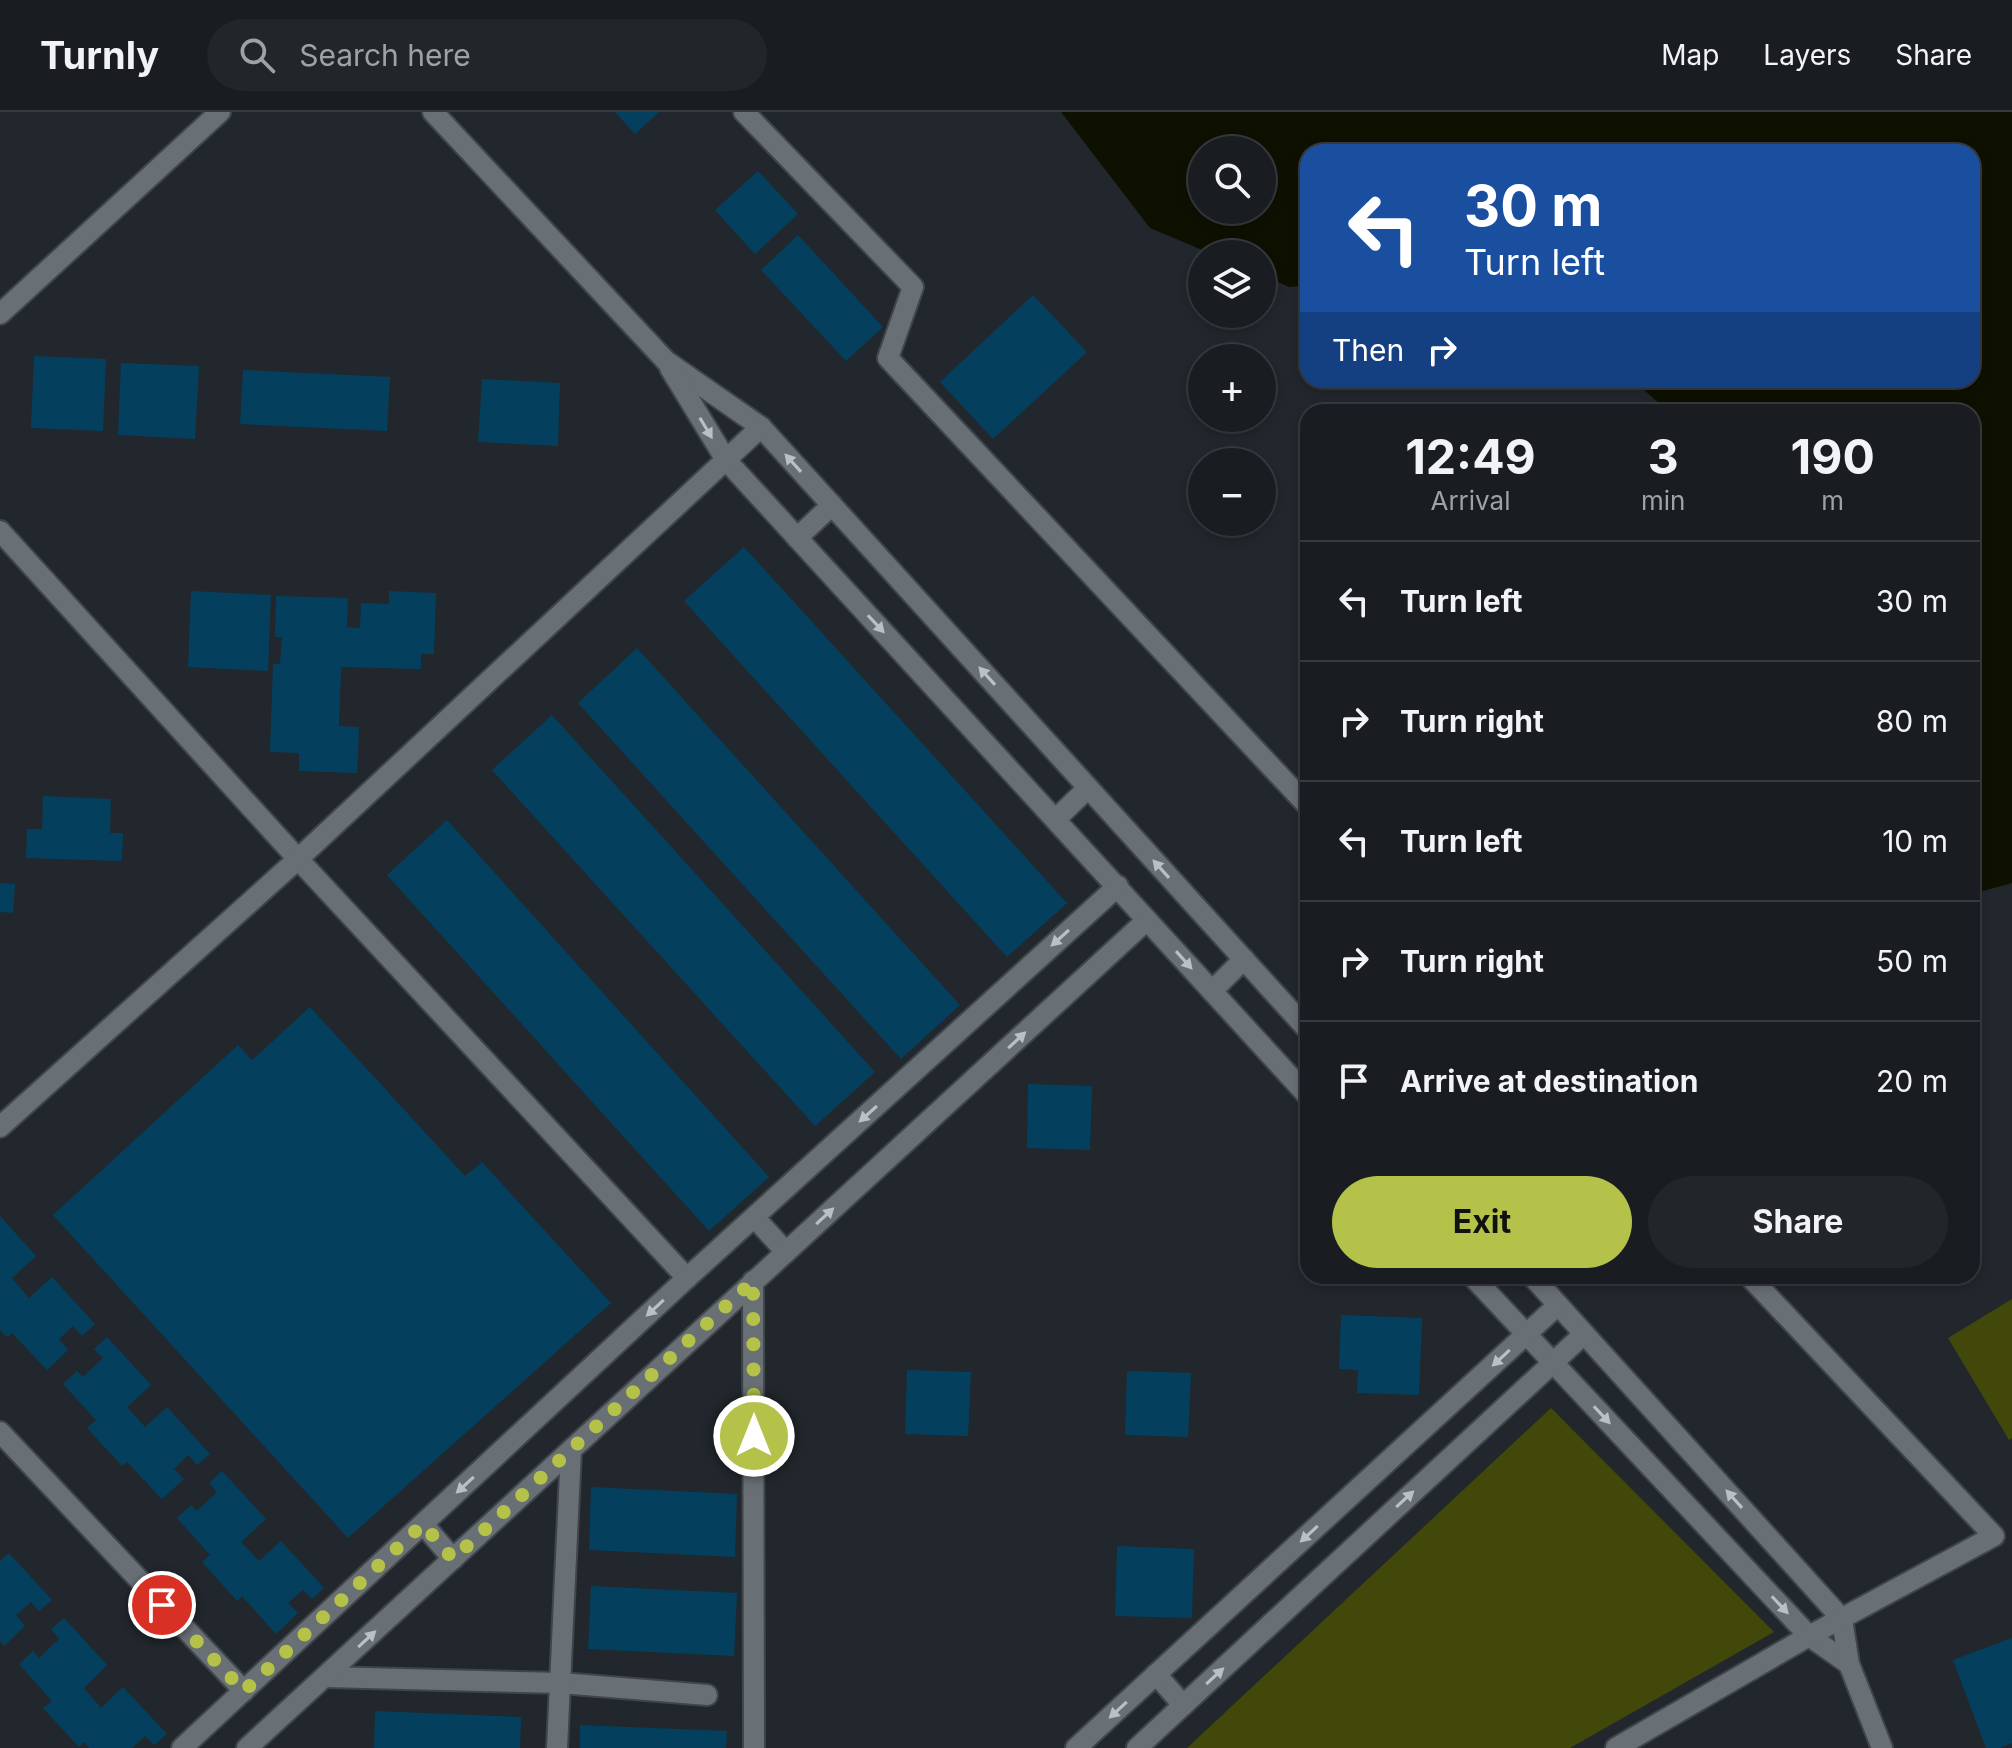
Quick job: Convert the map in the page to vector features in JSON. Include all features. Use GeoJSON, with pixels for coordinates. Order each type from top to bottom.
{"type":"FeatureCollection","features":[{"type":"Feature","properties":{"kind":"street"},"geometry":{"type":"LineString","coordinates":[[0,314],[220,112]]}},
{"type":"Feature","properties":{"kind":"street"},"geometry":{"type":"LineString","coordinates":[[433,112],[666,361],[726,460],[1300,1087]]}},
{"type":"Feature","properties":{"kind":"street"},"geometry":{"type":"LineString","coordinates":[[744,112],[913,287],[888,358],[1300,797]]}},
{"type":"Feature","properties":{"kind":"street"},"geometry":{"type":"LineString","coordinates":[[666,361],[761,427],[1300,1021]]}},
{"type":"Feature","properties":{"kind":"street"},"geometry":{"type":"LineString","coordinates":[[0,1127],[298,859],[761,427]]}},
{"type":"Feature","properties":{"kind":"street"},"geometry":{"type":"LineString","coordinates":[[797,538],[832,505]]}},
{"type":"Feature","properties":{"kind":"street"},"geometry":{"type":"LineString","coordinates":[[0,531],[298,859],[687,1278]]}},
{"type":"Feature","properties":{"kind":"street"},"geometry":{"type":"LineString","coordinates":[[1056,819],[1088,788]]}},
{"type":"Feature","properties":{"kind":"street"},"geometry":{"type":"LineString","coordinates":[[182,1748],[687,1278],[1118,886]]}},
{"type":"Feature","properties":{"kind":"street"},"geometry":{"type":"LineString","coordinates":[[247,1748],[1147,920]]}},
{"type":"Feature","properties":{"kind":"street"},"geometry":{"type":"LineString","coordinates":[[1212,991],[1244,959]]}},
{"type":"Feature","properties":{"kind":"street"},"geometry":{"type":"LineString","coordinates":[[755,1218],[786,1252]]}},
{"type":"Feature","properties":{"kind":"street"},"geometry":{"type":"LineString","coordinates":[[753,1281],[754,1748]]}},
{"type":"Feature","properties":{"kind":"street"},"geometry":{"type":"LineString","coordinates":[[1479,1284],[1809,1636],[1849,1664]]}},
{"type":"Feature","properties":{"kind":"street"},"geometry":{"type":"LineString","coordinates":[[1539,1284],[1842,1619],[1849,1664],[1882,1748]]}},
{"type":"Feature","properties":{"kind":"street"},"geometry":{"type":"LineString","coordinates":[[1616,1748],[1809,1636],[1994,1536],[1757,1284]]}},
{"type":"Feature","properties":{"kind":"street"},"geometry":{"type":"LineString","coordinates":[[1076,1748],[1558,1305]]}},
{"type":"Feature","properties":{"kind":"street"},"geometry":{"type":"LineString","coordinates":[[1137,1748],[1584,1334]]}},
{"type":"Feature","properties":{"kind":"street"},"geometry":{"type":"LineString","coordinates":[[0,1432],[244,1691]]}},
{"type":"Feature","properties":{"kind":"street"},"geometry":{"type":"LineString","coordinates":[[557,1748],[571,1451]]}},
{"type":"Feature","properties":{"kind":"street"},"geometry":{"type":"LineString","coordinates":[[423,1524],[453,1559]]}},
{"type":"Feature","properties":{"kind":"street"},"geometry":{"type":"LineString","coordinates":[[1156,1674],[1183,1705]]}},
{"type":"Feature","properties":{"kind":"street"},"geometry":{"type":"LineString","coordinates":[[326,1677],[561,1683],[707,1695]]}},
{"type":"Feature","properties":{"kind":"green space"},"geometry":{"type":"Polygon","coordinates":[[[2012,1299],[2012,1438],[2009,1440],[1948,1338],[2012,1299]]]}},
{"type":"Feature","properties":{"kind":"green space"},"geometry":{"type":"Polygon","coordinates":[[[1551,1408],[1774,1632],[1570,1748],[1187,1748],[1551,1408]]]}},
{"type":"Feature","properties":{"kind":"shaded area"},"geometry":{"type":"Polygon","coordinates":[[[1061,112],[2012,112],[2012,883],[1980,892],[1980,404],[1660,404],[1642,388],[1980,388],[1980,144],[1300,144],[1300,286],[1289,287],[1276,281],[1276,240],[1188,240],[1188,244],[1150,228],[1061,112]]]}},
{"type":"Feature","properties":{"kind":"building"},"geometry":{"type":"Polygon","coordinates":[[[615,112],[659,112],[635,134],[615,112]]]}},
{"type":"Feature","properties":{"kind":"building"},"geometry":{"type":"Polygon","coordinates":[[[758,171],[798,214],[755,254],[715,210],[758,171]]]}},
{"type":"Feature","properties":{"kind":"building"},"geometry":{"type":"Polygon","coordinates":[[[798,235],[883,327],[846,361],[761,270],[798,235]]]}},
{"type":"Feature","properties":{"kind":"building"},"geometry":{"type":"Polygon","coordinates":[[[1033,295],[1087,352],[993,439],[940,382],[1033,295]]]}},
{"type":"Feature","properties":{"kind":"building"},"geometry":{"type":"Polygon","coordinates":[[[34,356],[106,359],[103,431],[31,428],[34,356]]]}},
{"type":"Feature","properties":{"kind":"building"},"geometry":{"type":"Polygon","coordinates":[[[121,363],[199,366],[195,439],[118,435],[121,363]]]}},
{"type":"Feature","properties":{"kind":"building"},"geometry":{"type":"Polygon","coordinates":[[[243,370],[390,377],[387,431],[240,424],[243,370]]]}},
{"type":"Feature","properties":{"kind":"building"},"geometry":{"type":"Polygon","coordinates":[[[482,379],[560,383],[558,446],[478,442],[482,379]]]}},
{"type":"Feature","properties":{"kind":"building"},"geometry":{"type":"Polygon","coordinates":[[[744,547],[1067,903],[1007,957],[684,601],[744,547]]]}},
{"type":"Feature","properties":{"kind":"building"},"geometry":{"type":"Polygon","coordinates":[[[191,591],[271,595],[268,671],[188,667],[191,591]]]}},
{"type":"Feature","properties":{"kind":"building"},"geometry":{"type":"Polygon","coordinates":[[[389,591],[436,593],[434,654],[421,654],[421,669],[341,667],[339,726],[359,727],[357,773],[299,771],[299,753],[270,752],[273,664],[280,664],[282,637],[275,637],[276,596],[348,598],[347,627],[360,628],[361,603],[389,604],[389,591]]]}},
{"type":"Feature","properties":{"kind":"building"},"geometry":{"type":"Polygon","coordinates":[[[637,648],[960,1005],[901,1059],[578,703],[637,648]]]}},
{"type":"Feature","properties":{"kind":"building"},"geometry":{"type":"Polygon","coordinates":[[[552,715],[875,1072],[815,1126],[492,770],[552,715]]]}},
{"type":"Feature","properties":{"kind":"building"},"geometry":{"type":"Polygon","coordinates":[[[43,796],[111,799],[110,833],[123,833],[122,861],[26,858],[27,829],[42,829],[43,796]]]}},
{"type":"Feature","properties":{"kind":"building"},"geometry":{"type":"Polygon","coordinates":[[[447,820],[769,1177],[709,1231],[387,875],[447,820]]]}},
{"type":"Feature","properties":{"kind":"building"},"geometry":{"type":"Polygon","coordinates":[[[0,883],[15,884],[13,913],[0,912],[0,883]]]}},
{"type":"Feature","properties":{"kind":"building"},"geometry":{"type":"Polygon","coordinates":[[[310,1007],[465,1176],[482,1162],[611,1303],[348,1538],[53,1215],[238,1045],[252,1060],[310,1007]]]}},
{"type":"Feature","properties":{"kind":"building"},"geometry":{"type":"Polygon","coordinates":[[[1028,1084],[1092,1086],[1090,1150],[1027,1148],[1028,1084]]]}},
{"type":"Feature","properties":{"kind":"building"},"geometry":{"type":"Polygon","coordinates":[[[0,1216],[36,1256],[12,1278],[29,1298],[52,1277],[95,1324],[82,1336],[73,1326],[59,1339],[68,1350],[47,1370],[12,1333],[7,1337],[0,1330],[0,1216]]]}},
{"type":"Feature","properties":{"kind":"building"},"geometry":{"type":"Polygon","coordinates":[[[1341,1315],[1422,1318],[1419,1395],[1357,1393],[1358,1370],[1339,1369],[1341,1315]]]}},
{"type":"Feature","properties":{"kind":"building"},"geometry":{"type":"Polygon","coordinates":[[[107,1337],[151,1385],[127,1407],[145,1427],[167,1407],[210,1454],[197,1465],[188,1455],[174,1469],[184,1479],[162,1499],[127,1462],[122,1466],[87,1428],[96,1420],[63,1384],[77,1371],[83,1377],[103,1358],[94,1349],[107,1337]]]}},
{"type":"Feature","properties":{"kind":"building"},"geometry":{"type":"Polygon","coordinates":[[[907,1370],[971,1372],[968,1436],[905,1434],[907,1370]]]}},
{"type":"Feature","properties":{"kind":"building"},"geometry":{"type":"Polygon","coordinates":[[[1127,1371],[1191,1373],[1188,1437],[1125,1435],[1127,1371]]]}},
{"type":"Feature","properties":{"kind":"building"},"geometry":{"type":"Polygon","coordinates":[[[222,1471],[266,1519],[241,1542],[259,1561],[281,1541],[324,1588],[312,1599],[303,1590],[288,1603],[298,1613],[276,1634],[242,1596],[237,1601],[202,1562],[210,1555],[177,1518],[191,1505],[197,1511],[217,1492],[209,1483],[222,1471]]]}},
{"type":"Feature","properties":{"kind":"building"},"geometry":{"type":"Polygon","coordinates":[[[591,1487],[737,1494],[735,1557],[589,1550],[591,1487]]]}},
{"type":"Feature","properties":{"kind":"building"},"geometry":{"type":"Polygon","coordinates":[[[1117,1546],[1194,1549],[1192,1618],[1115,1616],[1117,1546]]]}},
{"type":"Feature","properties":{"kind":"building"},"geometry":{"type":"Polygon","coordinates":[[[9,1553],[52,1600],[39,1611],[31,1602],[16,1615],[25,1626],[4,1646],[0,1641],[0,1561],[9,1553]]]}},
{"type":"Feature","properties":{"kind":"building"},"geometry":{"type":"Polygon","coordinates":[[[591,1586],[737,1593],[734,1656],[588,1649],[591,1586]]]}},
{"type":"Feature","properties":{"kind":"building"},"geometry":{"type":"Polygon","coordinates":[[[64,1618],[107,1665],[84,1688],[101,1708],[123,1687],[167,1734],[154,1745],[145,1736],[132,1748],[89,1748],[84,1742],[79,1747],[43,1708],[52,1701],[19,1664],[33,1651],[39,1658],[59,1639],[51,1629],[64,1618]]]}},
{"type":"Feature","properties":{"kind":"building"},"geometry":{"type":"Polygon","coordinates":[[[2012,1638],[2012,1743],[2000,1748],[1986,1748],[1953,1660],[2012,1638]]]}},
{"type":"Feature","properties":{"kind":"building"},"geometry":{"type":"Polygon","coordinates":[[[375,1711],[521,1717],[520,1748],[374,1748],[375,1711]]]}},
{"type":"Feature","properties":{"kind":"building"},"geometry":{"type":"Polygon","coordinates":[[[580,1725],[727,1731],[726,1748],[580,1748],[580,1725]]]}},
{"type":"Feature","properties":{"kind":"route"},"geometry":{"type":"LineString","coordinates":[[162,1605],[244,1691],[423,1524],[453,1559],[753,1281],[754,1436]]}}]}
